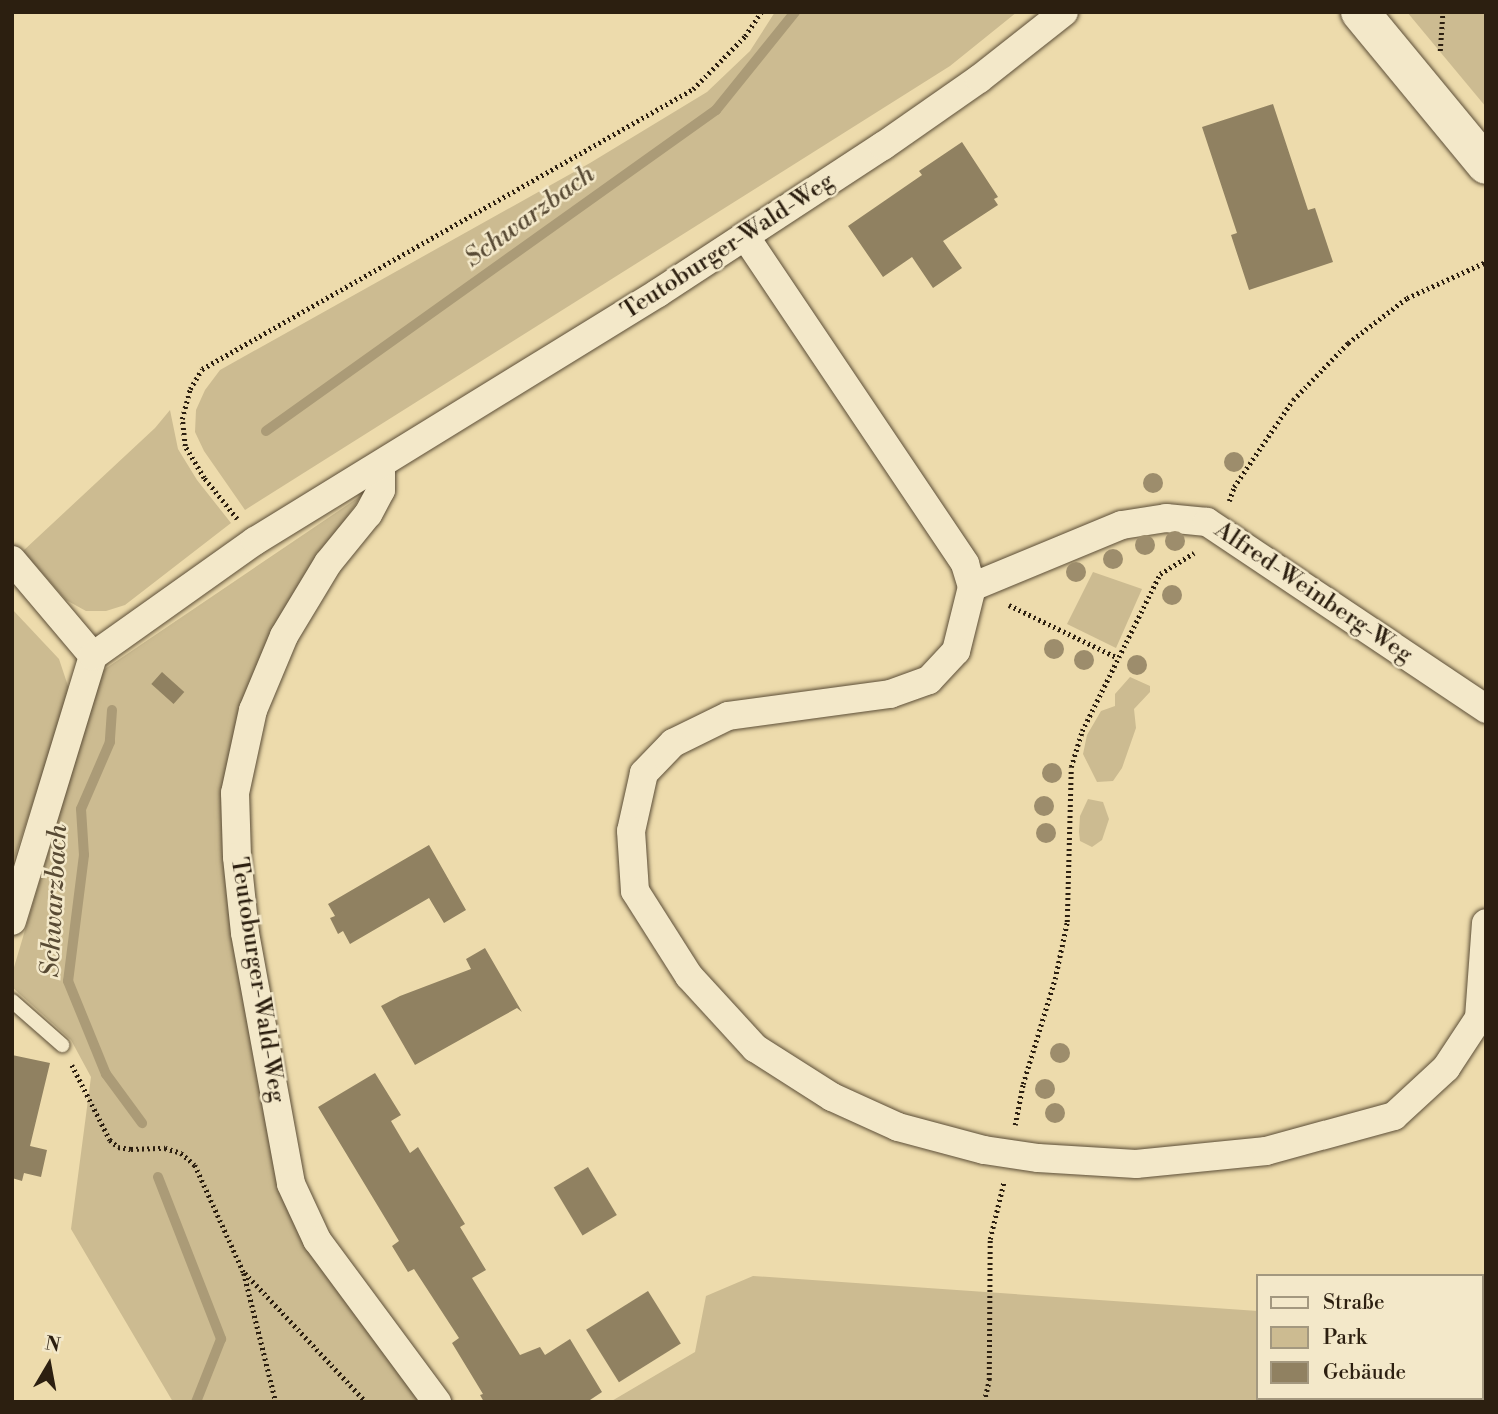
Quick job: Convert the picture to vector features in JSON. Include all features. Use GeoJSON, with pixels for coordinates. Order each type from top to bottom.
{"type":"FeatureCollection","features":[{"type":"Feature","properties":{"kind":"main road"},"geometry":{"type":"LineString","coordinates":[[1360,12],[1486,164]]}},
{"type":"Feature","properties":{"kind":"street","name":"Teutoburger-Wald-Weg"},"geometry":{"type":"LineString","coordinates":[[93,656],[255,541],[381,466],[883,146],[978,79],[1064,12]]}},
{"type":"Feature","properties":{"kind":"street"},"geometry":{"type":"LineString","coordinates":[[745,236],[965,564],[972,587],[956,651],[929,680],[890,694],[728,716],[673,743],[645,773],[631,831],[635,891],[690,976],[755,1048],[832,1097],[898,1126],[984,1150],[1136,1164],[1253,1152],[1394,1116],[1446,1068],[1479,1018],[1486,923]]}},
{"type":"Feature","properties":{"kind":"street","name":"Teutoburger-Wald-Weg"},"geometry":{"type":"LineString","coordinates":[[381,466],[381,490],[368,514],[328,563],[284,636],[253,710],[236,793],[237,857],[245,933],[291,1184],[317,1240],[437,1402]]}},
{"type":"Feature","properties":{"kind":"street","name":"Alfred-Weinberg-Weg"},"geometry":{"type":"LineString","coordinates":[[972,587],[1122,524],[1167,518],[1207,522],[1486,709]]}},
{"type":"Feature","properties":{"kind":"street"},"geometry":{"type":"LineString","coordinates":[[12,559],[93,656],[12,921]]}},
{"type":"Feature","properties":{"kind":"lane"},"geometry":{"type":"LineString","coordinates":[[12,1001],[62,1045]]}},
{"type":"Feature","properties":{"kind":"path"},"geometry":{"type":"LineString","coordinates":[[255,541],[204,478],[185,446],[182,418],[190,389],[202,369],[694,89],[745,36],[761,12]]}},
{"type":"Feature","properties":{"kind":"path"},"geometry":{"type":"LineString","coordinates":[[984,1402],[989,1380],[990,1239],[1023,1084],[1055,979],[1067,922],[1071,767],[1082,732],[1160,574],[1206,545],[1218,529],[1234,487],[1293,400],[1348,343],[1406,299],[1486,262]]}},
{"type":"Feature","properties":{"kind":"path"},"geometry":{"type":"LineString","coordinates":[[972,587],[1118,657]]}},
{"type":"Feature","properties":{"kind":"path"},"geometry":{"type":"LineString","coordinates":[[62,1045],[110,1140],[118,1147],[131,1149],[165,1148],[181,1153],[195,1165],[244,1273],[276,1402]]}},
{"type":"Feature","properties":{"kind":"path"},"geometry":{"type":"LineString","coordinates":[[244,1273],[366,1402]]}},
{"type":"Feature","properties":{"kind":"green space"},"geometry":{"type":"Polygon","coordinates":[[[775,12],[1017,12],[950,66],[245,510],[204,451],[195,432],[196,410],[205,390],[220,370],[590,163],[707,92],[750,51],[775,12]]]}},
{"type":"Feature","properties":{"kind":"green space"},"geometry":{"type":"Polygon","coordinates":[[[1407,12],[1485,12],[1486,107],[1407,12]]]}},
{"type":"Feature","properties":{"kind":"green space"},"geometry":{"type":"Polygon","coordinates":[[[170,410],[178,449],[197,480],[231,523],[125,605],[106,611],[86,611],[66,600],[23,551],[155,428],[170,410]]]}},
{"type":"Feature","properties":{"kind":"green space"},"geometry":{"type":"Polygon","coordinates":[[[362,495],[272,630],[223,790],[279,1185],[425,1402],[173,1402],[71,1229],[91,1077],[71,1040],[12,987],[12,974],[102,671],[362,495]]]}},
{"type":"Feature","properties":{"kind":"green space"},"geometry":{"type":"Polygon","coordinates":[[[1093,572],[1142,589],[1116,648],[1067,624],[1093,572]]]}},
{"type":"Feature","properties":{"kind":"green space"},"geometry":{"type":"Polygon","coordinates":[[[12,609],[59,659],[70,692],[12,865],[12,609]]]}},
{"type":"Feature","properties":{"kind":"green space"},"geometry":{"type":"Polygon","coordinates":[[[1130,677],[1150,686],[1150,692],[1134,709],[1136,728],[1122,768],[1113,781],[1097,782],[1083,754],[1087,735],[1101,711],[1115,706],[1115,694],[1130,677]]]}},
{"type":"Feature","properties":{"kind":"green space"},"geometry":{"type":"Polygon","coordinates":[[[1088,799],[1103,802],[1109,819],[1102,840],[1092,847],[1080,841],[1079,832],[1080,816],[1088,799]]]}},
{"type":"Feature","properties":{"kind":"green space"},"geometry":{"type":"Polygon","coordinates":[[[753,1276],[1256,1311],[1256,1400],[1484,1400],[1484,1328],[1486,1402],[610,1402],[695,1352],[706,1296],[753,1276]]]}},
{"type":"Feature","properties":{"kind":"building"},"geometry":{"type":"Polygon","coordinates":[[[1273,104],[1308,210],[1315,208],[1333,262],[1249,290],[1231,235],[1237,233],[1202,127],[1273,104]]]}},
{"type":"Feature","properties":{"kind":"building"},"geometry":{"type":"Polygon","coordinates":[[[962,142],[998,197],[994,199],[998,205],[943,241],[962,268],[933,288],[912,257],[883,277],[848,226],[922,175],[919,171],[962,142]]]}},
{"type":"Feature","properties":{"kind":"building"},"geometry":{"type":"Polygon","coordinates":[[[162,672],[184,692],[174,704],[151,684],[162,672]]]}},
{"type":"Feature","properties":{"kind":"building"},"geometry":{"type":"Polygon","coordinates":[[[429,845],[466,910],[444,923],[429,898],[350,944],[343,931],[338,934],[330,918],[335,916],[328,904],[429,845]]]}},
{"type":"Feature","properties":{"kind":"building"},"geometry":{"type":"Polygon","coordinates":[[[485,948],[522,1012],[517,1008],[415,1065],[381,1006],[471,969],[466,959],[485,948]]]}},
{"type":"Feature","properties":{"kind":"building"},"geometry":{"type":"Polygon","coordinates":[[[12,1055],[50,1063],[30,1146],[47,1150],[41,1177],[24,1173],[22,1181],[12,1178],[12,1055]]]}},
{"type":"Feature","properties":{"kind":"building"},"geometry":{"type":"Polygon","coordinates":[[[375,1073],[401,1115],[391,1121],[410,1153],[418,1147],[465,1224],[460,1227],[486,1270],[472,1278],[520,1355],[540,1347],[545,1355],[570,1339],[602,1392],[587,1402],[484,1402],[480,1395],[483,1394],[452,1343],[459,1338],[414,1269],[408,1272],[392,1246],[399,1241],[318,1107],[375,1073]]]}},
{"type":"Feature","properties":{"kind":"building"},"geometry":{"type":"Polygon","coordinates":[[[588,1167],[617,1215],[583,1236],[554,1188],[588,1167]]]}},
{"type":"Feature","properties":{"kind":"building"},"geometry":{"type":"Polygon","coordinates":[[[648,1291],[681,1344],[619,1382],[586,1330],[648,1291]]]}},
{"type":"Feature","properties":{"kind":"waterway","name":"Schwarzbach"},"geometry":{"type":"LineString","coordinates":[[266,431],[716,110],[795,12]]}},
{"type":"Feature","properties":{"kind":"waterway","name":"Schwarzbach"},"geometry":{"type":"LineString","coordinates":[[112,710],[110,742],[81,809],[84,855],[68,981],[106,1074],[142,1123]]}},
{"type":"Feature","properties":{"kind":"waterway","name":"Schwarzbach"},"geometry":{"type":"LineString","coordinates":[[158,1177],[221,1339],[196,1402]]}}]}
